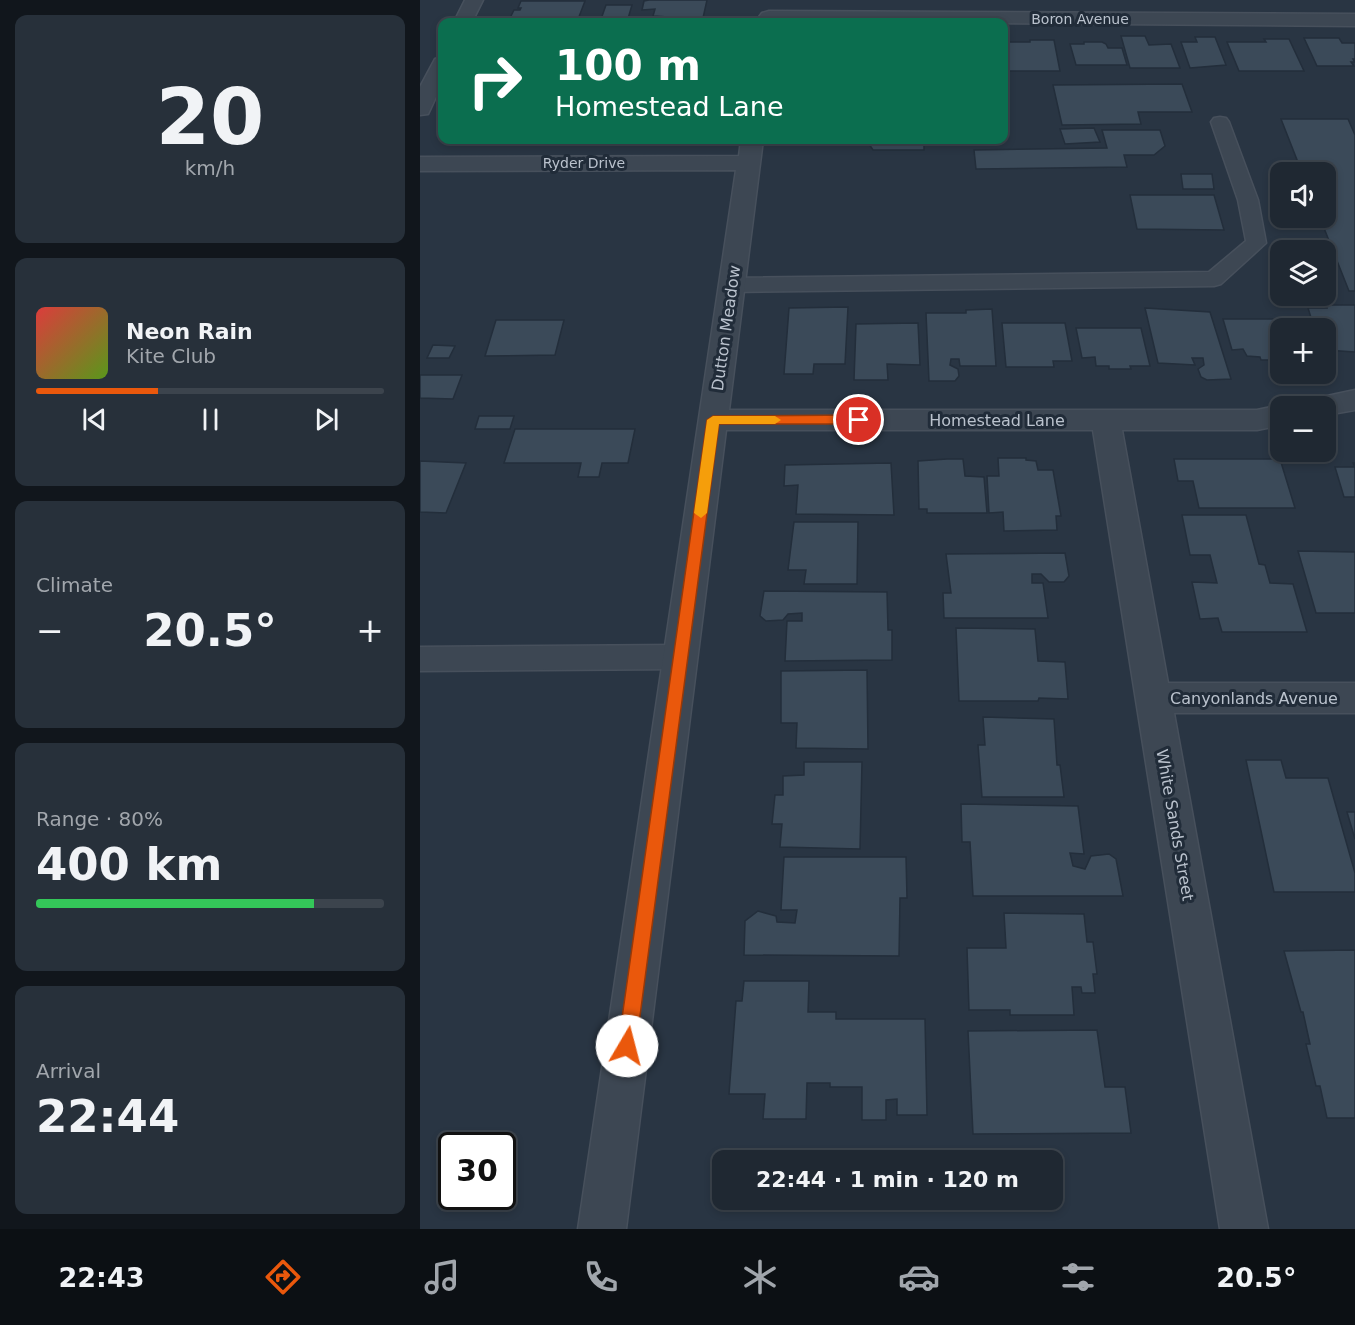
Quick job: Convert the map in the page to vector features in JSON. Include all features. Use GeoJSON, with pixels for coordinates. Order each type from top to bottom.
{"type":"FeatureCollection","features":[{"type":"Feature","properties":{"kind":"street"},"geometry":{"type":"LineString","coordinates":[[465,18],[474,0]]}},
{"type":"Feature","properties":{"kind":"street","name":"Boron Avenue"},"geometry":{"type":"LineString","coordinates":[[770,13],[1355,20]]}},
{"type":"Feature","properties":{"kind":"street"},"geometry":{"type":"LineString","coordinates":[[420,109],[438,71]]}},
{"type":"Feature","properties":{"kind":"street","name":"Dutton Meadow"},"geometry":{"type":"LineString","coordinates":[[602,1229],[750,151]]}},
{"type":"Feature","properties":{"kind":"street","name":"Ryder Drive"},"geometry":{"type":"LineString","coordinates":[[420,164],[750,151]]}},
{"type":"Feature","properties":{"kind":"street"},"geometry":{"type":"LineString","coordinates":[[1336,404],[1355,400]]}},
{"type":"Feature","properties":{"kind":"street","name":"Homestead Lane"},"geometry":{"type":"LineString","coordinates":[[713,420],[1257,420],[1270,418]]}},
{"type":"Feature","properties":{"kind":"street","name":"White Sands Street"},"geometry":{"type":"LineString","coordinates":[[1106,420],[1244,1229]]}},
{"type":"Feature","properties":{"kind":"street","name":"Canyonlands Avenue"},"geometry":{"type":"LineString","coordinates":[[1154,698],[1355,698]]}},
{"type":"Feature","properties":{"kind":"lane"},"geometry":{"type":"LineString","coordinates":[[731,285],[1214,279],[1256,243],[1248,200],[1220,122]]}},
{"type":"Feature","properties":{"kind":"lane"},"geometry":{"type":"LineString","coordinates":[[420,659],[681,657]]}},
{"type":"Feature","properties":{"kind":"building"},"geometry":{"type":"Polygon","coordinates":[[[707,0],[703,18],[684,18],[653,16],[655,9],[642,10],[644,1],[707,0]]]}},
{"type":"Feature","properties":{"kind":"building"},"geometry":{"type":"Polygon","coordinates":[[[521,1],[585,1],[579,18],[510,18],[514,10],[521,8],[518,8],[521,1]]]}},
{"type":"Feature","properties":{"kind":"building"},"geometry":{"type":"Polygon","coordinates":[[[606,5],[632,5],[628,18],[601,18],[606,5]]]}},
{"type":"Feature","properties":{"kind":"building"},"geometry":{"type":"Polygon","coordinates":[[[1121,36],[1145,36],[1149,45],[1171,44],[1180,68],[1130,68],[1121,36]]]}},
{"type":"Feature","properties":{"kind":"building"},"geometry":{"type":"Polygon","coordinates":[[[1195,37],[1215,37],[1226,65],[1190,68],[1181,42],[1197,42],[1195,37]]]}},
{"type":"Feature","properties":{"kind":"building"},"geometry":{"type":"Polygon","coordinates":[[[1304,38],[1339,38],[1342,43],[1355,43],[1355,59],[1353,59],[1355,62],[1351,62],[1354,66],[1317,66],[1304,38]]]}},
{"type":"Feature","properties":{"kind":"building"},"geometry":{"type":"Polygon","coordinates":[[[1264,39],[1289,39],[1304,71],[1239,71],[1227,42],[1266,42],[1264,39]]]}},
{"type":"Feature","properties":{"kind":"building"},"geometry":{"type":"Polygon","coordinates":[[[1030,40],[1054,40],[1060,71],[1008,71],[1008,42],[1030,42],[1030,40]]]}},
{"type":"Feature","properties":{"kind":"building"},"geometry":{"type":"Polygon","coordinates":[[[1084,42],[1102,42],[1108,48],[1122,48],[1127,65],[1076,65],[1070,44],[1084,44],[1084,42]]]}},
{"type":"Feature","properties":{"kind":"building"},"geometry":{"type":"Polygon","coordinates":[[[1182,84],[1192,112],[1138,112],[1141,124],[1062,125],[1053,85],[1182,84]]]}},
{"type":"Feature","properties":{"kind":"building"},"geometry":{"type":"Polygon","coordinates":[[[1281,119],[1348,119],[1355,135],[1355,291],[1349,291],[1336,258],[1336,240],[1329,240],[1324,228],[1336,228],[1336,162],[1298,162],[1281,119]]]}},
{"type":"Feature","properties":{"kind":"building"},"geometry":{"type":"Polygon","coordinates":[[[1094,128],[1100,142],[1065,144],[1060,129],[1094,128]]]}},
{"type":"Feature","properties":{"kind":"building"},"geometry":{"type":"Polygon","coordinates":[[[1102,130],[1160,130],[1165,146],[1154,155],[1124,155],[1127,167],[976,169],[974,150],[1107,148],[1102,130]]]}},
{"type":"Feature","properties":{"kind":"building"},"geometry":{"type":"Polygon","coordinates":[[[869,144],[924,144],[924,150],[873,150],[869,144]]]}},
{"type":"Feature","properties":{"kind":"building"},"geometry":{"type":"Polygon","coordinates":[[[1181,174],[1212,174],[1214,189],[1183,189],[1181,174]]]}},
{"type":"Feature","properties":{"kind":"building"},"geometry":{"type":"Polygon","coordinates":[[[1130,195],[1214,195],[1224,230],[1137,229],[1130,195]]]}},
{"type":"Feature","properties":{"kind":"building"},"geometry":{"type":"Polygon","coordinates":[[[1355,305],[1355,352],[1336,351],[1336,318],[1311,318],[1308,308],[1327,308],[1326,306],[1355,305]]]}},
{"type":"Feature","properties":{"kind":"building"},"geometry":{"type":"Polygon","coordinates":[[[848,307],[845,364],[814,364],[813,374],[784,374],[789,308],[848,307]]]}},
{"type":"Feature","properties":{"kind":"building"},"geometry":{"type":"Polygon","coordinates":[[[1145,308],[1210,312],[1231,379],[1207,380],[1201,377],[1198,369],[1204,365],[1203,358],[1192,358],[1195,365],[1158,363],[1145,308]]]}},
{"type":"Feature","properties":{"kind":"building"},"geometry":{"type":"Polygon","coordinates":[[[992,309],[996,366],[960,366],[959,359],[951,359],[950,365],[958,369],[959,376],[955,381],[929,381],[926,313],[966,313],[966,310],[992,309]]]}},
{"type":"Feature","properties":{"kind":"building"},"geometry":{"type":"Polygon","coordinates":[[[1223,319],[1270,319],[1270,360],[1247,356],[1243,349],[1232,350],[1223,319]]]}},
{"type":"Feature","properties":{"kind":"building"},"geometry":{"type":"Polygon","coordinates":[[[496,320],[564,320],[555,355],[485,356],[496,320]]]}},
{"type":"Feature","properties":{"kind":"building"},"geometry":{"type":"Polygon","coordinates":[[[918,323],[920,365],[887,364],[888,380],[854,380],[856,324],[918,323]]]}},
{"type":"Feature","properties":{"kind":"building"},"geometry":{"type":"Polygon","coordinates":[[[1002,323],[1065,323],[1072,361],[1053,361],[1054,367],[1006,367],[1002,323]]]}},
{"type":"Feature","properties":{"kind":"building"},"geometry":{"type":"Polygon","coordinates":[[[1076,328],[1141,328],[1150,366],[1109,369],[1109,366],[1096,366],[1095,357],[1082,358],[1076,328]]]}},
{"type":"Feature","properties":{"kind":"building"},"geometry":{"type":"Polygon","coordinates":[[[433,345],[455,346],[449,358],[427,358],[433,345]]]}},
{"type":"Feature","properties":{"kind":"building"},"geometry":{"type":"Polygon","coordinates":[[[420,375],[462,375],[453,399],[420,398],[420,375]]]}},
{"type":"Feature","properties":{"kind":"building"},"geometry":{"type":"Polygon","coordinates":[[[479,416],[514,416],[510,429],[475,429],[479,416]]]}},
{"type":"Feature","properties":{"kind":"building"},"geometry":{"type":"Polygon","coordinates":[[[515,429],[635,429],[628,463],[602,463],[599,477],[578,477],[581,463],[504,463],[515,429]]]}},
{"type":"Feature","properties":{"kind":"building"},"geometry":{"type":"Polygon","coordinates":[[[998,458],[1026,458],[1026,460],[1036,461],[1038,470],[1053,470],[1061,516],[1056,516],[1057,530],[1004,531],[1003,512],[989,513],[987,476],[999,476],[998,458]]]}},
{"type":"Feature","properties":{"kind":"building"},"geometry":{"type":"Polygon","coordinates":[[[963,459],[965,476],[984,477],[987,513],[927,513],[927,509],[919,509],[918,461],[963,459]]]}},
{"type":"Feature","properties":{"kind":"building"},"geometry":{"type":"Polygon","coordinates":[[[1174,459],[1270,459],[1270,462],[1281,462],[1295,508],[1199,508],[1193,481],[1178,481],[1174,459]]]}},
{"type":"Feature","properties":{"kind":"building"},"geometry":{"type":"Polygon","coordinates":[[[420,461],[466,463],[446,513],[420,512],[420,461]]]}},
{"type":"Feature","properties":{"kind":"building"},"geometry":{"type":"Polygon","coordinates":[[[891,463],[894,515],[796,514],[798,485],[784,486],[785,465],[891,463]]]}},
{"type":"Feature","properties":{"kind":"building"},"geometry":{"type":"Polygon","coordinates":[[[1335,467],[1355,467],[1355,497],[1344,497],[1335,467]]]}},
{"type":"Feature","properties":{"kind":"building"},"geometry":{"type":"Polygon","coordinates":[[[1182,515],[1246,515],[1259,564],[1265,565],[1270,583],[1293,584],[1307,632],[1222,632],[1218,618],[1200,619],[1192,582],[1217,583],[1210,555],[1190,555],[1182,515]]]}},
{"type":"Feature","properties":{"kind":"building"},"geometry":{"type":"Polygon","coordinates":[[[794,522],[858,522],[857,584],[804,584],[806,570],[788,570],[794,522]]]}},
{"type":"Feature","properties":{"kind":"building"},"geometry":{"type":"Polygon","coordinates":[[[1298,551],[1355,552],[1355,613],[1316,613],[1298,551]]]}},
{"type":"Feature","properties":{"kind":"building"},"geometry":{"type":"Polygon","coordinates":[[[1065,553],[1069,576],[1064,582],[1049,582],[1041,574],[1032,574],[1032,583],[1043,583],[1048,618],[944,618],[943,593],[951,593],[946,554],[1065,553]]]}},
{"type":"Feature","properties":{"kind":"building"},"geometry":{"type":"Polygon","coordinates":[[[764,591],[887,592],[888,630],[892,630],[892,660],[785,661],[787,621],[802,621],[802,613],[788,614],[783,620],[766,621],[760,616],[764,591]]]}},
{"type":"Feature","properties":{"kind":"building"},"geometry":{"type":"Polygon","coordinates":[[[956,628],[1035,629],[1038,661],[1065,662],[1068,699],[959,701],[956,628]]]}},
{"type":"Feature","properties":{"kind":"building"},"geometry":{"type":"Polygon","coordinates":[[[867,670],[868,749],[796,748],[797,723],[781,723],[781,671],[867,670]]]}},
{"type":"Feature","properties":{"kind":"building"},"geometry":{"type":"Polygon","coordinates":[[[983,717],[1054,719],[1057,765],[1060,765],[1064,797],[982,797],[978,745],[985,745],[983,717]]]}},
{"type":"Feature","properties":{"kind":"building"},"geometry":{"type":"Polygon","coordinates":[[[1246,760],[1281,760],[1286,778],[1328,778],[1355,873],[1355,892],[1274,892],[1246,760]]]}},
{"type":"Feature","properties":{"kind":"building"},"geometry":{"type":"Polygon","coordinates":[[[804,762],[862,762],[860,849],[780,847],[782,824],[772,824],[775,795],[783,795],[783,776],[804,775],[804,762]]]}},
{"type":"Feature","properties":{"kind":"building"},"geometry":{"type":"Polygon","coordinates":[[[961,804],[1078,806],[1084,854],[1070,853],[1073,866],[1085,869],[1091,856],[1109,854],[1116,859],[1123,896],[973,896],[970,842],[962,842],[961,804]]]}},
{"type":"Feature","properties":{"kind":"building"},"geometry":{"type":"Polygon","coordinates":[[[1347,812],[1355,812],[1355,839],[1347,812]]]}},
{"type":"Feature","properties":{"kind":"building"},"geometry":{"type":"Polygon","coordinates":[[[784,857],[906,857],[907,898],[900,898],[899,956],[744,955],[745,921],[758,911],[776,916],[777,922],[795,923],[797,910],[781,910],[784,857]]]}},
{"type":"Feature","properties":{"kind":"building"},"geometry":{"type":"Polygon","coordinates":[[[1004,913],[1084,914],[1087,942],[1093,942],[1097,974],[1093,974],[1095,993],[1082,993],[1081,987],[1072,987],[1074,1015],[1010,1015],[1010,1010],[969,1010],[967,948],[1006,948],[1004,913]]]}},
{"type":"Feature","properties":{"kind":"building"},"geometry":{"type":"Polygon","coordinates":[[[1355,950],[1355,1118],[1327,1118],[1320,1086],[1316,1086],[1306,1044],[1310,1044],[1303,1012],[1301,1012],[1284,951],[1355,950]]]}},
{"type":"Feature","properties":{"kind":"building"},"geometry":{"type":"Polygon","coordinates":[[[744,981],[809,981],[808,1012],[836,1012],[836,1019],[925,1019],[927,1115],[897,1115],[897,1099],[886,1100],[886,1120],[862,1120],[862,1087],[830,1087],[830,1083],[807,1083],[806,1119],[763,1119],[765,1094],[729,1094],[736,1001],[742,1001],[744,981]]]}},
{"type":"Feature","properties":{"kind":"building"},"geometry":{"type":"Polygon","coordinates":[[[1097,1030],[1105,1087],[1125,1087],[1131,1133],[973,1134],[968,1031],[1097,1030]]]}},
{"type":"Feature","properties":{"kind":"slow traffic"},"geometry":{"type":"LineString","coordinates":[[701,513],[713,420],[775,420]]}},
{"type":"Feature","properties":{"kind":"route"},"geometry":{"type":"LineString","coordinates":[[627,1046],[713,420],[859,420]]}}]}
